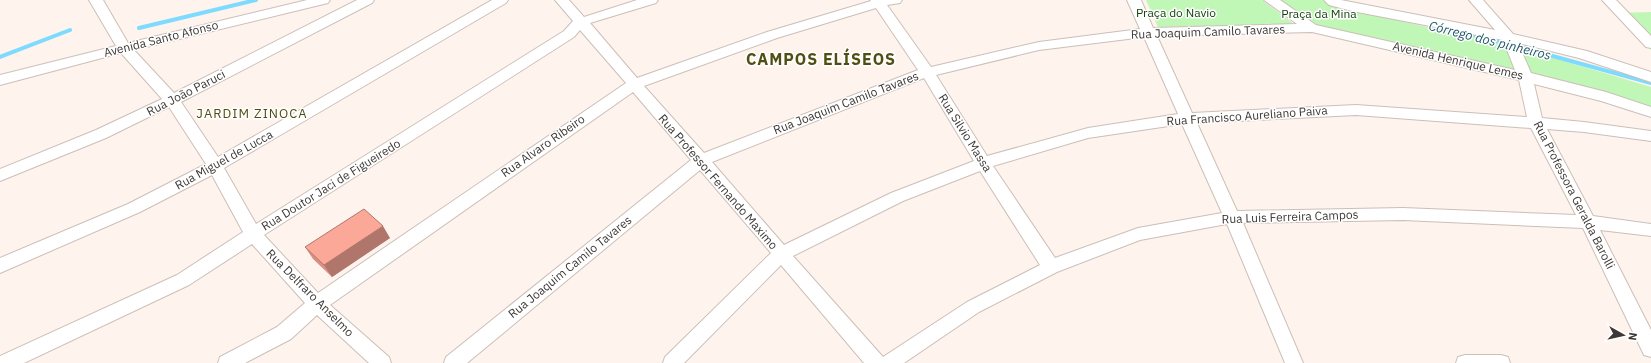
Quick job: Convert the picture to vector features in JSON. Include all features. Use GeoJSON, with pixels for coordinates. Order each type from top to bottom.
{"type":"FeatureCollection","features":[{"type":"Feature","properties":{"kind":"street","name":"Rua Delfraro Anselmo"},"geometry":{"type":"LineString","coordinates":[[96,0],[124,48],[172,100],[215,166],[253,234],[317,304],[382,363]]}},
{"type":"Feature","properties":{"kind":"street","name":"Avenida Santo Afonso"},"geometry":{"type":"LineString","coordinates":[[0,80],[124,48],[323,0]]}},
{"type":"Feature","properties":{"kind":"street","name":"Rua João Paruci"},"geometry":{"type":"LineString","coordinates":[[0,175],[101,134],[172,100],[367,0]]}},
{"type":"Feature","properties":{"kind":"street","name":"Rua Miguel de Lucca"},"geometry":{"type":"LineString","coordinates":[[0,266],[134,208],[215,166],[501,0]]}},
{"type":"Feature","properties":{"kind":"street","name":"Rua Professor Fernando Maximo"},"geometry":{"type":"LineString","coordinates":[[562,0],[876,363]]}},
{"type":"Feature","properties":{"kind":"street","name":"Rua Doutor Jaci de Figueiredo"},"geometry":{"type":"LineString","coordinates":[[5,363],[184,280],[253,234],[569,34],[580,22],[651,0]]}},
{"type":"Feature","properties":{"kind":"street","name":"Rua Alvaro Ribeiro"},"geometry":{"type":"LineString","coordinates":[[227,363],[284,333],[317,304],[634,84],[772,35],[878,2],[895,0]]}},
{"type":"Feature","properties":{"kind":"street"},"geometry":{"type":"LineString","coordinates":[[1134,0],[1232,217],[1294,363]]}},
{"type":"Feature","properties":{"kind":"street","name":"Avenida Henrique Lemes"},"geometry":{"type":"LineString","coordinates":[[1270,0],[1312,28],[1606,97],[1651,112]]}},
{"type":"Feature","properties":{"kind":"street"},"geometry":{"type":"LineString","coordinates":[[1331,0],[1334,2],[1349,3],[1582,54],[1651,77]]}},
{"type":"Feature","properties":{"kind":"street","name":"Rua Professora Geralda Barolli"},"geometry":{"type":"LineString","coordinates":[[1476,0],[1508,37],[1525,77],[1536,123],[1588,222],[1651,349]]}},
{"type":"Feature","properties":{"kind":"street"},"geometry":{"type":"LineString","coordinates":[[1609,0],[1651,44]]}},
{"type":"Feature","properties":{"kind":"street","name":"Rua Silvio Massa"},"geometry":{"type":"LineString","coordinates":[[878,2],[927,72],[983,163],[1051,267]]}},
{"type":"Feature","properties":{"kind":"street","name":"Rua Joaquim Camilo Tavares"},"geometry":{"type":"LineString","coordinates":[[453,363],[700,160],[927,72],[1039,46],[1148,32],[1312,28]]}},
{"type":"Feature","properties":{"kind":"street","name":"Rua Francisco Aureliano Paiva"},"geometry":{"type":"LineString","coordinates":[[672,363],[781,254],[896,197],[983,163],[1088,133],[1187,118],[1356,110],[1584,127],[1651,136]]}},
{"type":"Feature","properties":{"kind":"street","name":"Rua Luis Ferreira Campos"},"geometry":{"type":"LineString","coordinates":[[889,363],[973,307],[1051,267],[1138,234],[1232,217],[1402,214],[1588,222],[1651,230]]}},
{"type":"Feature","properties":{"kind":"street"},"geometry":{"type":"LineString","coordinates":[[1465,363],[1501,363]]}},
{"type":"Feature","properties":{"kind":"green space","name":"Praça do Navio"},"geometry":{"type":"Polygon","coordinates":[[[1146,0],[1262,0],[1294,24],[1158,27],[1146,0]]]}},
{"type":"Feature","properties":{"kind":"green space","name":"Praça da Mina"},"geometry":{"type":"Polygon","coordinates":[[[1280,0],[1323,0],[1329,5],[1521,48],[1651,87],[1651,108],[1314,26],[1280,0]]]}},
{"type":"Feature","properties":{"kind":"green space"},"geometry":{"type":"Polygon","coordinates":[[[1651,12],[1651,50],[1616,13],[1651,12]]]}},
{"type":"Feature","properties":{"kind":"building"},"geometry":{"type":"Polygon","coordinates":[[[364,209],[383,226],[324,265],[305,247],[364,209]]]}},
{"type":"Feature","properties":{"kind":"waterway","name":"Córrego dos pinheiros"},"geometry":{"type":"LineString","coordinates":[[139,28],[256,0]]}},
{"type":"Feature","properties":{"kind":"waterway","name":"Córrego dos pinheiros"},"geometry":{"type":"LineString","coordinates":[[1438,27],[1509,44]]}},
{"type":"Feature","properties":{"kind":"waterway","name":"Córrego dos pinheiros"},"geometry":{"type":"LineString","coordinates":[[0,57],[70,30]]}},
{"type":"Feature","properties":{"kind":"waterway","name":"Córrego dos pinheiros"},"geometry":{"type":"LineString","coordinates":[[1516,46],[1651,83]]}},
{"type":"Feature","properties":{"kind":"district","name":"CAMPOS ELÍSEOS"},"geometry":{"type":"Point","coordinates":[821,59]}},
{"type":"Feature","properties":{"kind":"district","name":"JARDIM ZINOCA"},"geometry":{"type":"Point","coordinates":[252,113]}}]}
